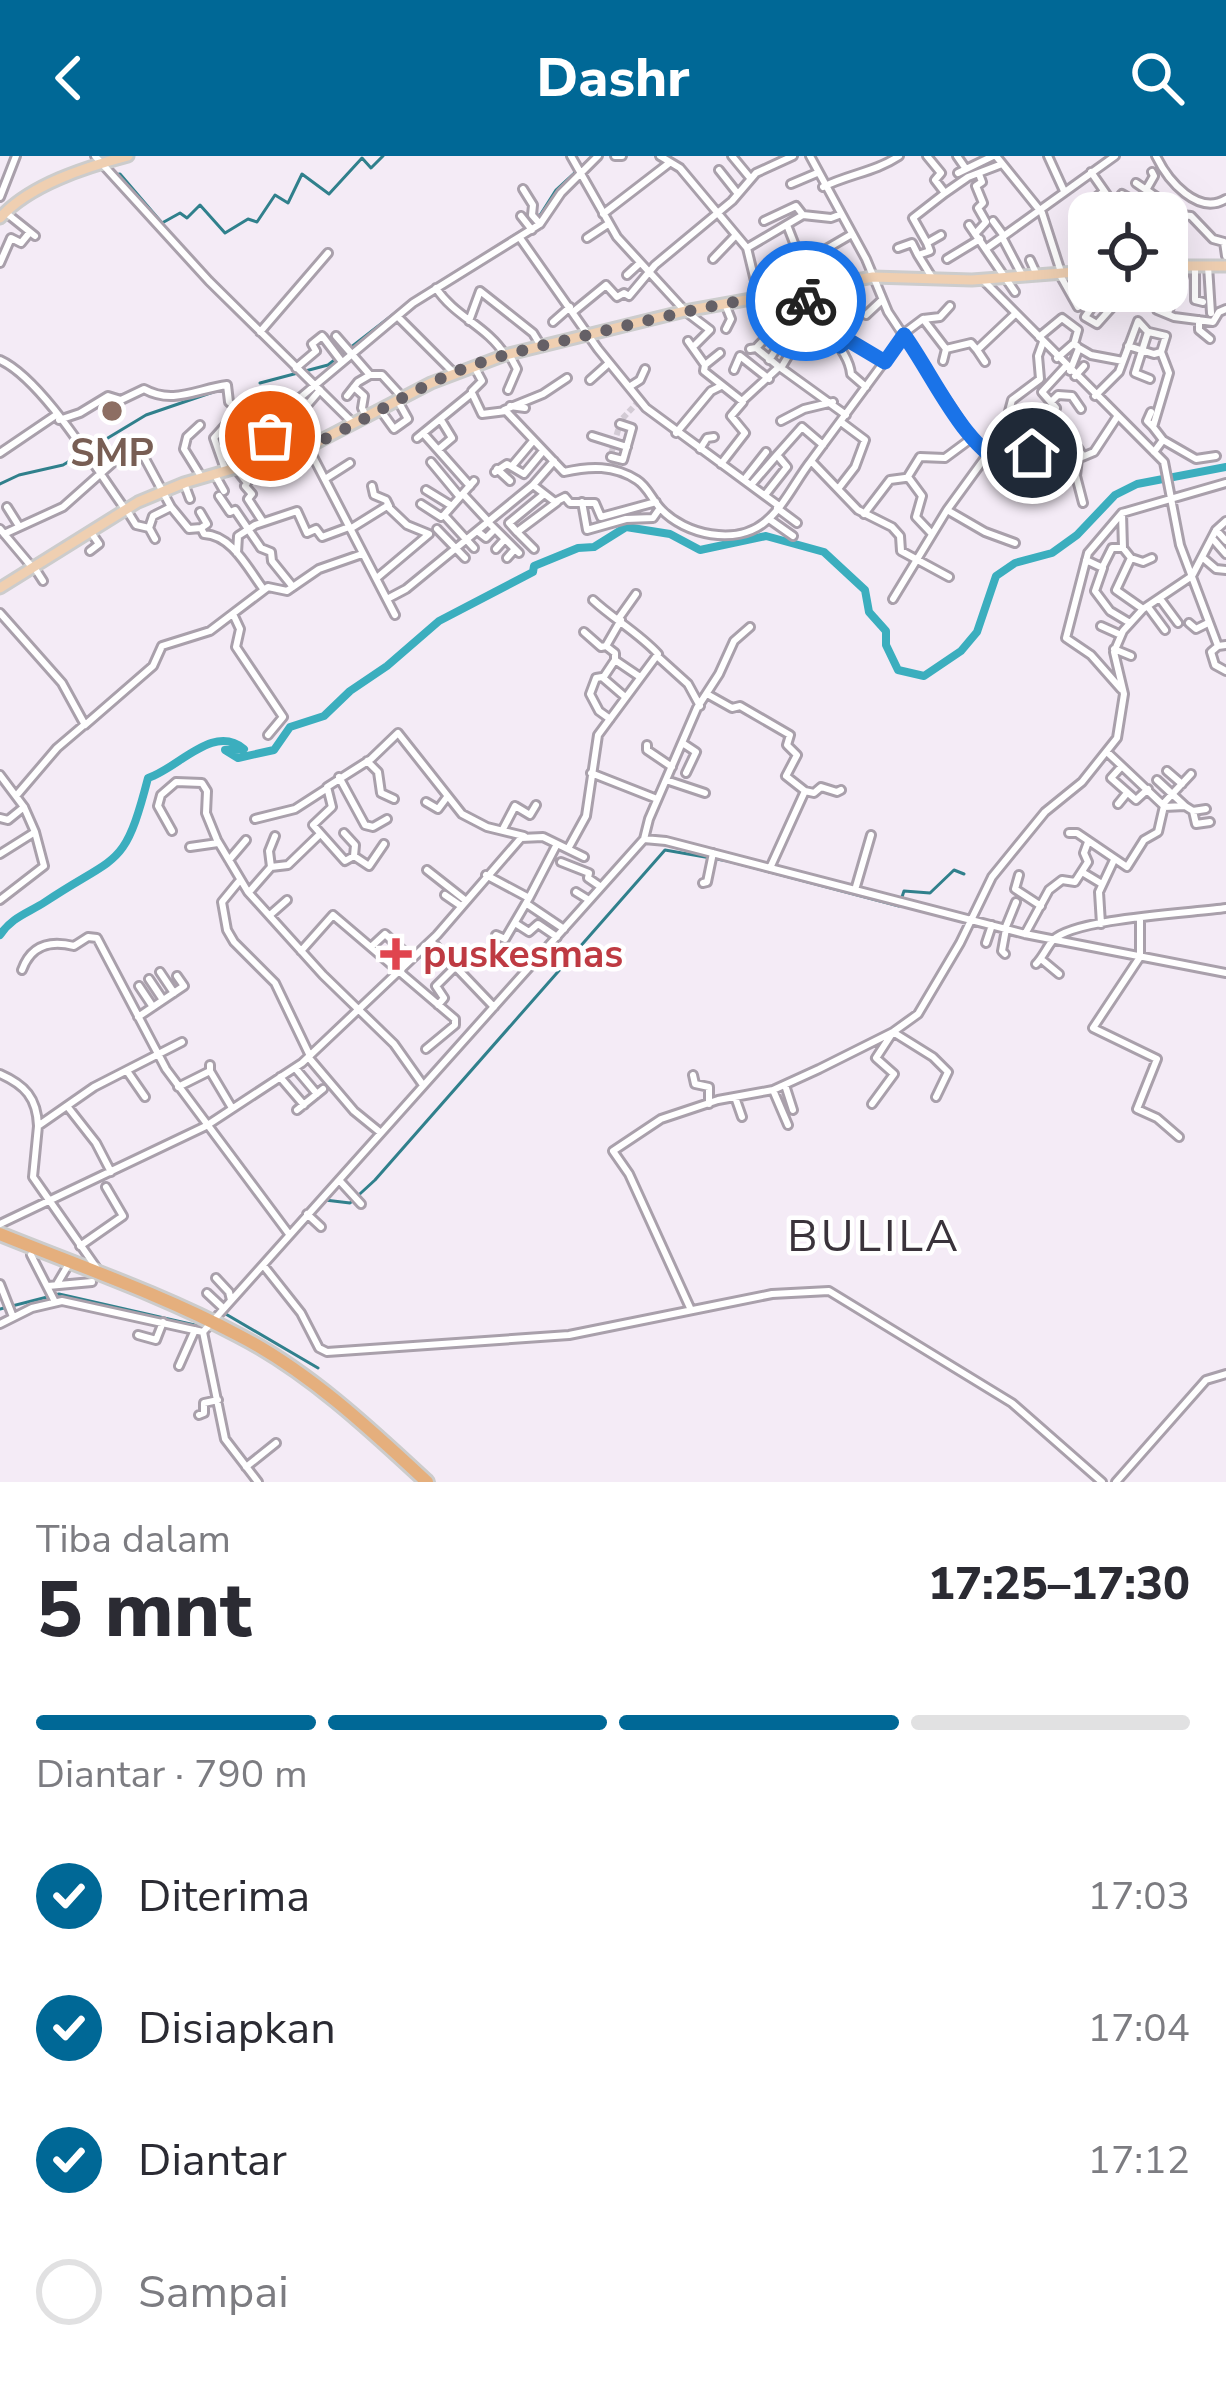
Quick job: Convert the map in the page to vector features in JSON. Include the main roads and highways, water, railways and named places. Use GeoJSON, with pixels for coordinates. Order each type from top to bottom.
{"type":"FeatureCollection","features":[{"type":"Feature","properties":{"kind":"highway"},"geometry":{"type":"LineString","coordinates":[[0,1234],[287,1365],[427,1482]]}},
{"type":"Feature","properties":{"kind":"main road"},"geometry":{"type":"LineString","coordinates":[[3,215],[22,198],[98,159],[128,156]]}},
{"type":"Feature","properties":{"kind":"main road"},"geometry":{"type":"LineString","coordinates":[[1188,264],[1226,266]]}},
{"type":"Feature","properties":{"kind":"main road"},"geometry":{"type":"LineString","coordinates":[[0,588],[126,509],[164,491],[308,447],[354,425],[363,410],[380,411],[454,373],[507,355],[685,311],[873,277],[982,279],[1068,272]]}},
{"type":"Feature","properties":{"kind":"waterway"},"geometry":{"type":"LineString","coordinates":[[113,175],[120,174],[162,223],[180,213],[187,218],[200,205],[225,233],[248,219],[257,222],[275,195],[288,203],[302,174],[329,194],[362,158],[371,168],[383,156]]}},
{"type":"Feature","properties":{"kind":"waterway"},"geometry":{"type":"LineString","coordinates":[[537,220],[556,190],[593,156]]}},
{"type":"Feature","properties":{"kind":"waterway"},"geometry":{"type":"LineString","coordinates":[[416,298],[529,226]]}},
{"type":"Feature","properties":{"kind":"waterway"},"geometry":{"type":"LineString","coordinates":[[260,383],[328,365],[408,303]]}},
{"type":"Feature","properties":{"kind":"waterway"},"geometry":{"type":"LineString","coordinates":[[0,484],[63,465],[146,415],[222,389]]}},
{"type":"Feature","properties":{"kind":"waterway"},"geometry":{"type":"LineString","coordinates":[[0,935],[15,920],[115,856],[132,830],[148,778],[220,741],[244,749],[225,750],[238,758],[274,750],[290,727],[324,716],[439,621],[533,572],[534,566],[578,548],[594,547],[626,527],[670,534],[700,550],[766,536],[824,552],[865,590],[869,612],[886,631],[886,645],[898,670],[924,676],[961,651],[977,632],[996,576],[1015,563],[1052,553],[1077,535],[1115,495],[1137,484],[1226,467]]}},
{"type":"Feature","properties":{"kind":"waterway"},"geometry":{"type":"LineString","coordinates":[[325,1200],[350,1203],[375,1180],[665,850],[728,861],[899,906],[904,891],[930,893],[954,870],[964,874]]}},
{"type":"Feature","properties":{"kind":"waterway"},"geometry":{"type":"LineString","coordinates":[[224,1313],[275,1256]]}},
{"type":"Feature","properties":{"kind":"waterway"},"geometry":{"type":"LineString","coordinates":[[0,1309],[59,1294],[208,1328]]}},
{"type":"Feature","properties":{"kind":"waterway"},"geometry":{"type":"LineString","coordinates":[[218,1320],[224,1313],[318,1368]]}},
{"type":"Feature","properties":{"kind":"tunnel"},"geometry":{"type":"LineString","coordinates":[[609,461],[621,420],[639,401]]}},
{"type":"Feature","properties":{"kind":"place","name":"SMP"},"geometry":{"type":"Point","coordinates":[112,411]}},
{"type":"Feature","properties":{"kind":"place","name":"puskesmas"},"geometry":{"type":"Point","coordinates":[396,954]}},
{"type":"Feature","properties":{"kind":"district","name":"BULILA"},"geometry":{"type":"Point","coordinates":[874,1236]}}]}
